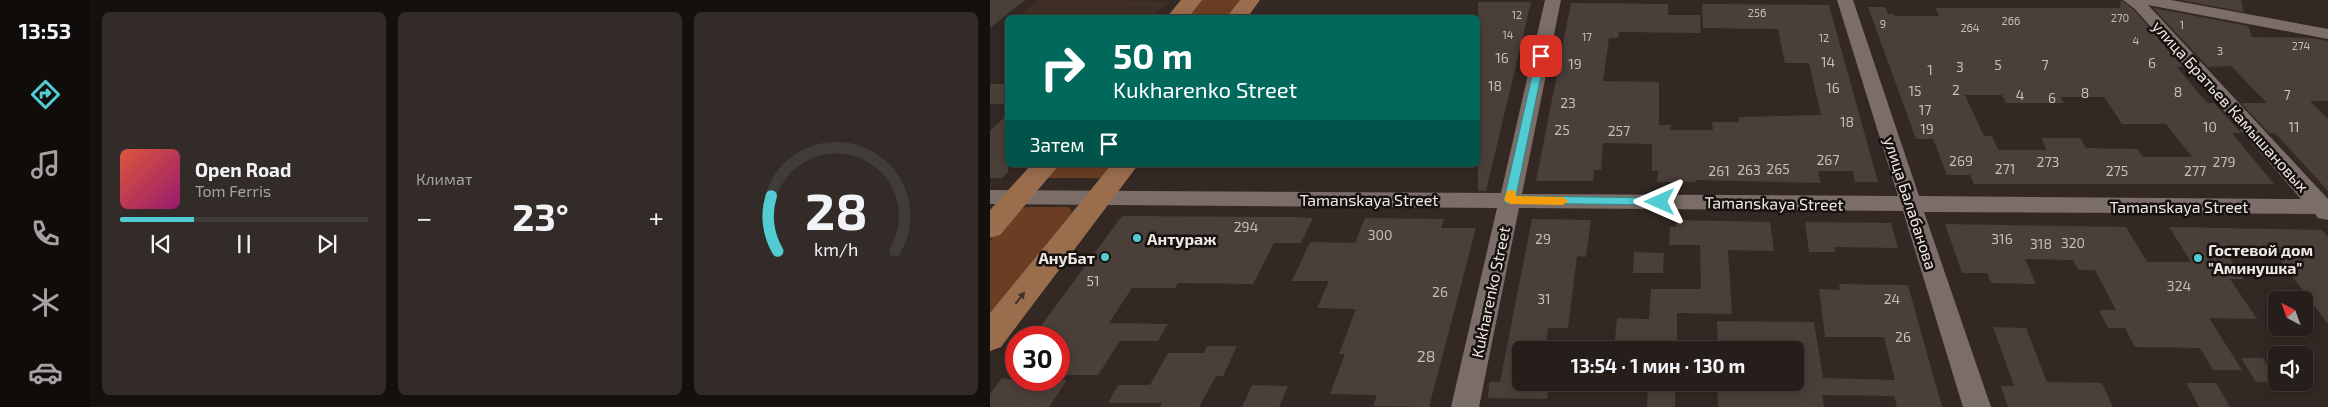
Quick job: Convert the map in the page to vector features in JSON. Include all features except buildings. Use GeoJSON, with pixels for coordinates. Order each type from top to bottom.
{"type":"FeatureCollection","features":[{"type":"Feature","properties":{"kind":"main road"},"geometry":{"type":"LineString","coordinates":[[1179,15],[1192,0]]}},
{"type":"Feature","properties":{"kind":"main road"},"geometry":{"type":"LineString","coordinates":[[1238,15],[1250,0]]}},
{"type":"Feature","properties":{"kind":"main road"},"geometry":{"type":"LineString","coordinates":[[990,228],[1044,167]]}},
{"type":"Feature","properties":{"kind":"main road"},"geometry":{"type":"LineString","coordinates":[[990,337],[1123,167]]}},
{"type":"Feature","properties":{"kind":"street","name":"Kukharenko Street"},"geometry":{"type":"LineString","coordinates":[[1465,407],[1553,0]]}},
{"type":"Feature","properties":{"kind":"street","name":"улица Балабанова"},"geometry":{"type":"LineString","coordinates":[[1845,0],[1977,407]]}},
{"type":"Feature","properties":{"kind":"street","name":"улица Братьев Камышановых"},"geometry":{"type":"LineString","coordinates":[[2131,0],[2140,6],[2326,210]]}},
{"type":"Feature","properties":{"kind":"street"},"geometry":{"type":"LineString","coordinates":[[2146,0],[2328,34]]}},
{"type":"Feature","properties":{"kind":"street"},"geometry":{"type":"LineString","coordinates":[[990,197],[1017,198]]}},
{"type":"Feature","properties":{"kind":"street","name":"Tamanskaya Street"},"geometry":{"type":"LineString","coordinates":[[1017,198],[1510,200],[2326,210]]}},
{"type":"Feature","properties":{"kind":"shaded area"},"geometry":{"type":"Polygon","coordinates":[[[1038,0],[1169,1],[1155,15],[1019,15],[1038,0]]]}},
{"type":"Feature","properties":{"kind":"shaded area"},"geometry":{"type":"Polygon","coordinates":[[[1200,0],[1242,0],[1230,15],[1188,15],[1200,0]]]}},
{"type":"Feature","properties":{"kind":"shaded area"},"geometry":{"type":"Polygon","coordinates":[[[1054,167],[1110,167],[1102,178],[1045,178],[1054,167]]]}},
{"type":"Feature","properties":{"kind":"shaded area"},"geometry":{"type":"Polygon","coordinates":[[[1026,207],[1069,207],[1072,212],[990,314],[990,241],[1015,211],[1026,207]]]}},
{"type":"Feature","properties":{"kind":"slow traffic"},"geometry":{"type":"LineString","coordinates":[[1511,194],[1510,200],[1563,201]]}},
{"type":"Feature","properties":{"kind":"place","name":"Антураж"},"geometry":{"type":"Point","coordinates":[1137,238]}},
{"type":"Feature","properties":{"kind":"place","name":"АнуБат"},"geometry":{"type":"Point","coordinates":[1105,257]}},
{"type":"Feature","properties":{"kind":"place","name":"Гостевой дом \"Аминушка\""},"geometry":{"type":"Point","coordinates":[2198,258]}},
{"type":"Feature","properties":{"kind":"route"},"geometry":{"type":"LineString","coordinates":[[1541,56],[1510,200],[1660,202]]}}]}
